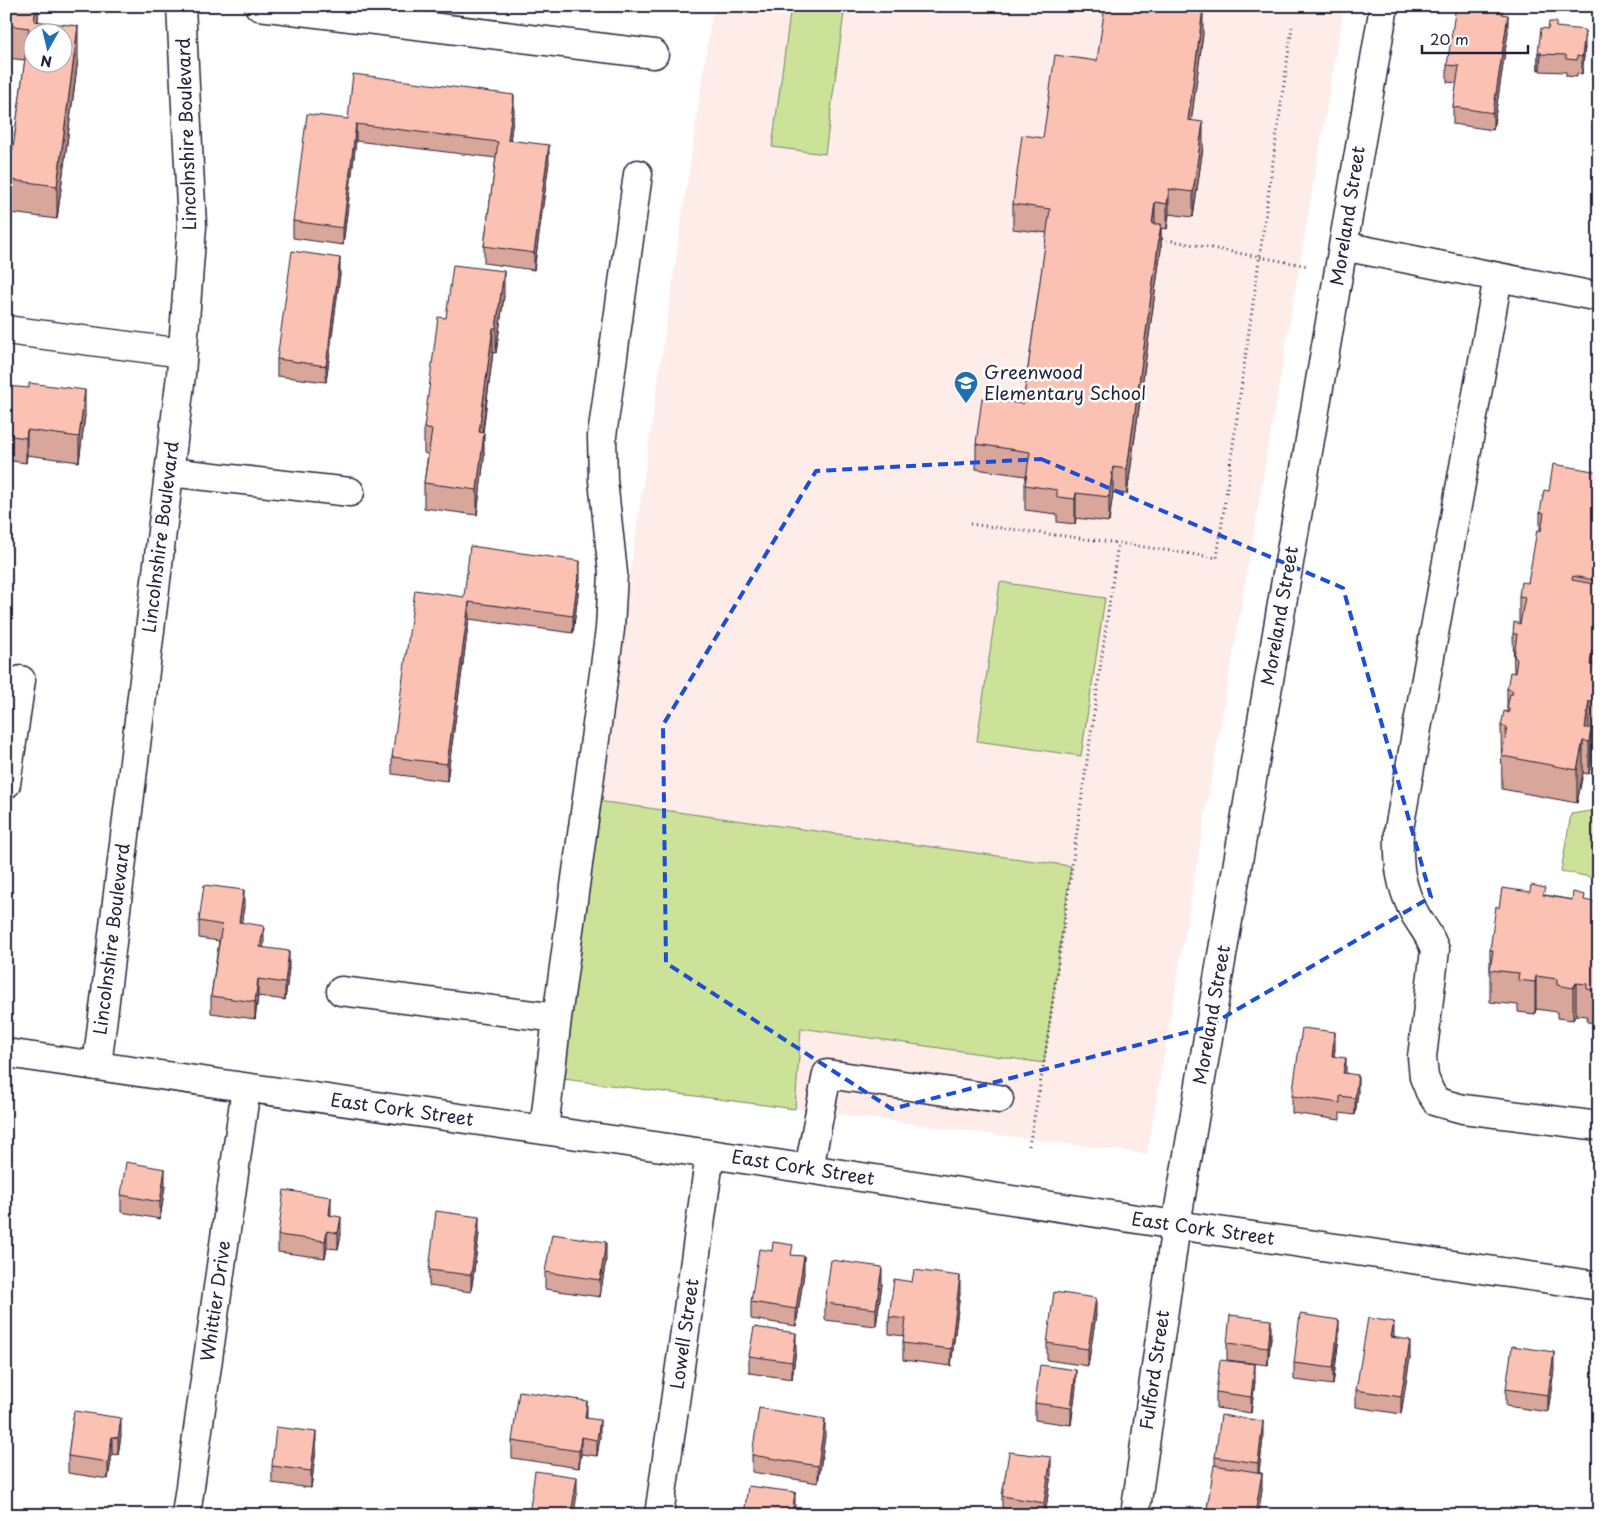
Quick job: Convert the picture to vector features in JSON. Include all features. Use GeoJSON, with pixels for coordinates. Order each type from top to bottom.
{"type":"FeatureCollection","features":[{"type":"Feature","properties":{"kind":"street","name":"Lincolnshire Boulevard"},"geometry":{"type":"LineString","coordinates":[[96,1066],[183,353],[192,226],[181,6]]}},
{"type":"Feature","properties":{"kind":"street"},"geometry":{"type":"LineString","coordinates":[[259,6],[654,54]]}},
{"type":"Feature","properties":{"kind":"street","name":"Moreland Street"},"geometry":{"type":"LineString","coordinates":[[1176,1225],[1384,6]]}},
{"type":"Feature","properties":{"kind":"street"},"geometry":{"type":"LineString","coordinates":[[544,1130],[557,1018],[610,629],[613,573],[603,480],[602,436],[638,174]]}},
{"type":"Feature","properties":{"kind":"street"},"geometry":{"type":"LineString","coordinates":[[1341,259],[1498,277],[1599,297]]}},
{"type":"Feature","properties":{"kind":"street"},"geometry":{"type":"LineString","coordinates":[[1498,277],[1399,829],[1398,861],[1406,895],[1417,917],[1429,934],[1435,950],[1422,1057],[1424,1077],[1430,1092],[1437,1102],[1463,1109],[1599,1126]]}},
{"type":"Feature","properties":{"kind":"street"},"geometry":{"type":"LineString","coordinates":[[6,330],[183,353]]}},
{"type":"Feature","properties":{"kind":"street"},"geometry":{"type":"LineString","coordinates":[[169,472],[350,492]]}},
{"type":"Feature","properties":{"kind":"street"},"geometry":{"type":"LineString","coordinates":[[6,784],[21,680]]}},
{"type":"Feature","properties":{"kind":"street"},"geometry":{"type":"LineString","coordinates":[[341,991],[557,1018]]}},
{"type":"Feature","properties":{"kind":"street","name":"East Cork Street"},"geometry":{"type":"LineString","coordinates":[[6,1053],[710,1154],[1176,1225],[1599,1286]]}},
{"type":"Feature","properties":{"kind":"street"},"geometry":{"type":"LineString","coordinates":[[810,1169],[827,1074],[999,1099]]}},
{"type":"Feature","properties":{"kind":"street","name":"Whittier Drive"},"geometry":{"type":"LineString","coordinates":[[186,1515],[246,1088]]}},
{"type":"Feature","properties":{"kind":"street","name":"Lowell Street"},"geometry":{"type":"LineString","coordinates":[[660,1515],[710,1154]]}},
{"type":"Feature","properties":{"kind":"street","name":"Fulford Street"},"geometry":{"type":"LineString","coordinates":[[1135,1515],[1176,1225]]}},
{"type":"Feature","properties":{"kind":"path"},"geometry":{"type":"LineString","coordinates":[[970,524],[1118,542],[1217,558],[1292,27]]}},
{"type":"Feature","properties":{"kind":"path"},"geometry":{"type":"LineString","coordinates":[[1154,238],[1260,257],[1341,259]]}},
{"type":"Feature","properties":{"kind":"path"},"geometry":{"type":"LineString","coordinates":[[1029,1146],[1044,1063],[1118,542]]}},
{"type":"Feature","properties":{"kind":"highlighted area"},"geometry":{"type":"Polygon","coordinates":[[[1041,459],[1343,588],[1431,897],[1207,1027],[892,1109],[666,963],[663,725],[816,471],[1041,459]]]}},
{"type":"Feature","properties":{"kind":"shaded area","name":"Greenwood Elementary School"},"geometry":{"type":"Polygon","coordinates":[[[713,6],[1344,6],[1147,1154],[556,1078],[713,6]]]}},
{"type":"Feature","properties":{"kind":"green space"},"geometry":{"type":"Polygon","coordinates":[[[791,6],[845,6],[825,154],[772,147],[791,6]]]}},
{"type":"Feature","properties":{"kind":"green space"},"geometry":{"type":"Polygon","coordinates":[[[1000,582],[1105,598],[1081,756],[977,741],[1000,582]]]}},
{"type":"Feature","properties":{"kind":"green space"},"geometry":{"type":"Polygon","coordinates":[[[597,801],[1071,866],[1044,1063],[801,1028],[795,1109],[556,1078],[597,801]]]}},
{"type":"Feature","properties":{"kind":"green space"},"geometry":{"type":"Polygon","coordinates":[[[1599,803],[1599,879],[1561,871],[1571,814],[1597,810],[1599,803]]]}},
{"type":"Feature","properties":{"kind":"building"},"geometry":{"type":"Polygon","coordinates":[[[6,6],[36,6],[34,21],[43,22],[22,22],[22,27],[6,25],[6,6]]]}},
{"type":"Feature","properties":{"kind":"building"},"geometry":{"type":"Polygon","coordinates":[[[1105,6],[1185,6],[1203,9],[1188,120],[1203,122],[1193,192],[1169,189],[1167,204],[1155,202],[1152,224],[1161,224],[1127,469],[1113,467],[1109,497],[1076,493],[1075,499],[1057,497],[1057,490],[1025,485],[1030,452],[976,444],[982,398],[1023,404],[1050,209],[1013,204],[1022,135],[1043,138],[1055,55],[1097,61],[1105,6]]]}},
{"type":"Feature","properties":{"kind":"building"},"geometry":{"type":"Polygon","coordinates":[[[1456,6],[1503,8],[1502,14],[1508,15],[1493,113],[1453,107],[1459,66],[1447,65],[1456,6]]]}},
{"type":"Feature","properties":{"kind":"building"},"geometry":{"type":"Polygon","coordinates":[[[1549,22],[1556,22],[1556,27],[1585,30],[1582,57],[1577,56],[1577,60],[1566,59],[1566,55],[1538,53],[1541,28],[1548,29],[1549,22]]]}},
{"type":"Feature","properties":{"kind":"building"},"geometry":{"type":"Polygon","coordinates":[[[72,25],[78,26],[72,72],[72,25]]]}},
{"type":"Feature","properties":{"kind":"building"},"geometry":{"type":"Polygon","coordinates":[[[23,72],[72,72],[57,186],[11,180],[6,220],[6,171],[10,171],[23,72]]]}},
{"type":"Feature","properties":{"kind":"building"},"geometry":{"type":"Polygon","coordinates":[[[353,74],[514,95],[508,140],[549,145],[534,253],[484,246],[498,142],[356,124],[343,228],[293,221],[307,114],[348,119],[353,74]]]}},
{"type":"Feature","properties":{"kind":"building"},"geometry":{"type":"Polygon","coordinates":[[[292,251],[340,258],[326,366],[277,359],[292,251]]]}},
{"type":"Feature","properties":{"kind":"building"},"geometry":{"type":"Polygon","coordinates":[[[453,265],[504,271],[496,328],[493,328],[479,432],[484,433],[477,490],[424,483],[432,430],[424,428],[438,317],[446,318],[453,265]]]}},
{"type":"Feature","properties":{"kind":"building"},"geometry":{"type":"Polygon","coordinates":[[[29,383],[85,390],[79,437],[27,430],[26,438],[6,435],[6,386],[29,388],[29,383]]]}},
{"type":"Feature","properties":{"kind":"building"},"geometry":{"type":"Polygon","coordinates":[[[1553,464],[1599,472],[1599,581],[1573,576],[1572,580],[1599,585],[1599,623],[1597,635],[1599,636],[1599,651],[1592,650],[1590,665],[1597,667],[1593,686],[1599,687],[1599,696],[1598,703],[1589,701],[1585,728],[1591,728],[1589,742],[1583,741],[1577,770],[1502,756],[1507,727],[1501,726],[1504,711],[1509,713],[1507,708],[1510,694],[1513,694],[1512,690],[1507,689],[1510,672],[1515,673],[1517,659],[1514,657],[1517,634],[1513,634],[1514,622],[1520,624],[1525,597],[1519,596],[1521,582],[1528,583],[1537,530],[1541,531],[1544,513],[1540,512],[1544,490],[1549,491],[1553,464]]]}},
{"type":"Feature","properties":{"kind":"building"},"geometry":{"type":"Polygon","coordinates":[[[470,546],[580,561],[573,616],[469,602],[447,764],[392,757],[415,590],[464,597],[470,546]]]}},
{"type":"Feature","properties":{"kind":"building"},"geometry":{"type":"Polygon","coordinates":[[[204,885],[244,890],[239,922],[264,926],[260,947],[289,951],[285,983],[258,979],[255,1002],[211,996],[222,925],[199,921],[204,885]]]}},
{"type":"Feature","properties":{"kind":"building"},"geometry":{"type":"Polygon","coordinates":[[[1531,885],[1545,888],[1543,895],[1572,900],[1573,892],[1585,895],[1584,900],[1599,903],[1599,991],[1587,989],[1587,984],[1576,983],[1573,988],[1557,985],[1557,979],[1536,976],[1535,982],[1518,980],[1519,973],[1490,970],[1493,950],[1490,950],[1496,906],[1499,908],[1502,888],[1530,892],[1531,885]]]}},
{"type":"Feature","properties":{"kind":"building"},"geometry":{"type":"Polygon","coordinates":[[[1302,1028],[1335,1032],[1332,1056],[1346,1058],[1343,1073],[1358,1075],[1355,1098],[1340,1096],[1340,1103],[1292,1096],[1302,1028]]]}},
{"type":"Feature","properties":{"kind":"building"},"geometry":{"type":"Polygon","coordinates":[[[126,1162],[165,1169],[160,1202],[121,1195],[126,1162]]]}},
{"type":"Feature","properties":{"kind":"building"},"geometry":{"type":"Polygon","coordinates":[[[284,1190],[331,1197],[329,1215],[341,1217],[338,1233],[327,1231],[325,1241],[278,1235],[284,1190]]]}},
{"type":"Feature","properties":{"kind":"building"},"geometry":{"type":"Polygon","coordinates":[[[436,1211],[479,1217],[471,1275],[429,1270],[436,1211]]]}},
{"type":"Feature","properties":{"kind":"building"},"geometry":{"type":"Polygon","coordinates":[[[552,1234],[606,1242],[600,1280],[545,1272],[552,1234]]]}},
{"type":"Feature","properties":{"kind":"building"},"geometry":{"type":"Polygon","coordinates":[[[773,1242],[793,1245],[791,1255],[804,1256],[796,1309],[751,1302],[759,1249],[772,1251],[773,1242]]]}},
{"type":"Feature","properties":{"kind":"building"},"geometry":{"type":"Polygon","coordinates":[[[831,1260],[882,1267],[876,1309],[825,1303],[831,1260]]]}},
{"type":"Feature","properties":{"kind":"building"},"geometry":{"type":"Polygon","coordinates":[[[914,1270],[960,1276],[951,1349],[903,1343],[906,1319],[889,1317],[894,1279],[912,1282],[914,1270]]]}},
{"type":"Feature","properties":{"kind":"building"},"geometry":{"type":"Polygon","coordinates":[[[1054,1292],[1096,1298],[1088,1349],[1047,1343],[1054,1292]]]}},
{"type":"Feature","properties":{"kind":"building"},"geometry":{"type":"Polygon","coordinates":[[[1300,1314],[1339,1320],[1333,1368],[1294,1363],[1300,1314]]]}},
{"type":"Feature","properties":{"kind":"building"},"geometry":{"type":"Polygon","coordinates":[[[1230,1315],[1271,1320],[1268,1348],[1227,1343],[1230,1315]]]}},
{"type":"Feature","properties":{"kind":"building"},"geometry":{"type":"Polygon","coordinates":[[[1368,1318],[1394,1322],[1391,1337],[1410,1340],[1401,1397],[1356,1390],[1368,1318]]]}},
{"type":"Feature","properties":{"kind":"building"},"geometry":{"type":"Polygon","coordinates":[[[754,1327],[796,1333],[792,1362],[749,1356],[754,1327]]]}},
{"type":"Feature","properties":{"kind":"building"},"geometry":{"type":"Polygon","coordinates":[[[1512,1346],[1554,1352],[1548,1395],[1506,1389],[1512,1346]]]}},
{"type":"Feature","properties":{"kind":"building"},"geometry":{"type":"Polygon","coordinates":[[[1220,1360],[1255,1364],[1251,1397],[1216,1392],[1220,1360]]]}},
{"type":"Feature","properties":{"kind":"building"},"geometry":{"type":"Polygon","coordinates":[[[1040,1365],[1076,1370],[1071,1408],[1035,1403],[1040,1365]]]}},
{"type":"Feature","properties":{"kind":"building"},"geometry":{"type":"Polygon","coordinates":[[[519,1391],[587,1401],[585,1418],[600,1420],[597,1440],[581,1437],[579,1451],[512,1441],[519,1391]]]}},
{"type":"Feature","properties":{"kind":"building"},"geometry":{"type":"Polygon","coordinates":[[[759,1408],[825,1419],[818,1466],[752,1455],[759,1408]]]}},
{"type":"Feature","properties":{"kind":"building"},"geometry":{"type":"Polygon","coordinates":[[[74,1411],[121,1418],[118,1438],[112,1437],[108,1462],[68,1456],[74,1411]]]}},
{"type":"Feature","properties":{"kind":"building"},"geometry":{"type":"Polygon","coordinates":[[[1221,1415],[1263,1421],[1258,1463],[1215,1457],[1221,1415]]]}},
{"type":"Feature","properties":{"kind":"building"},"geometry":{"type":"Polygon","coordinates":[[[276,1427],[316,1432],[311,1471],[272,1466],[276,1427]]]}},
{"type":"Feature","properties":{"kind":"building"},"geometry":{"type":"Polygon","coordinates":[[[1009,1452],[1051,1457],[1044,1503],[1002,1496],[1009,1452]]]}},
{"type":"Feature","properties":{"kind":"building"},"geometry":{"type":"Polygon","coordinates":[[[1214,1465],[1262,1473],[1255,1515],[1206,1515],[1214,1465]]]}},
{"type":"Feature","properties":{"kind":"building"},"geometry":{"type":"Polygon","coordinates":[[[535,1471],[577,1477],[571,1515],[529,1515],[535,1471]]]}},
{"type":"Feature","properties":{"kind":"building"},"geometry":{"type":"Polygon","coordinates":[[[748,1486],[795,1492],[792,1515],[744,1515],[748,1486]]]}},
{"type":"Feature","properties":{"kind":"place","name":"Greenwood Elementary School"},"geometry":{"type":"Point","coordinates":[966,404]}}]}
